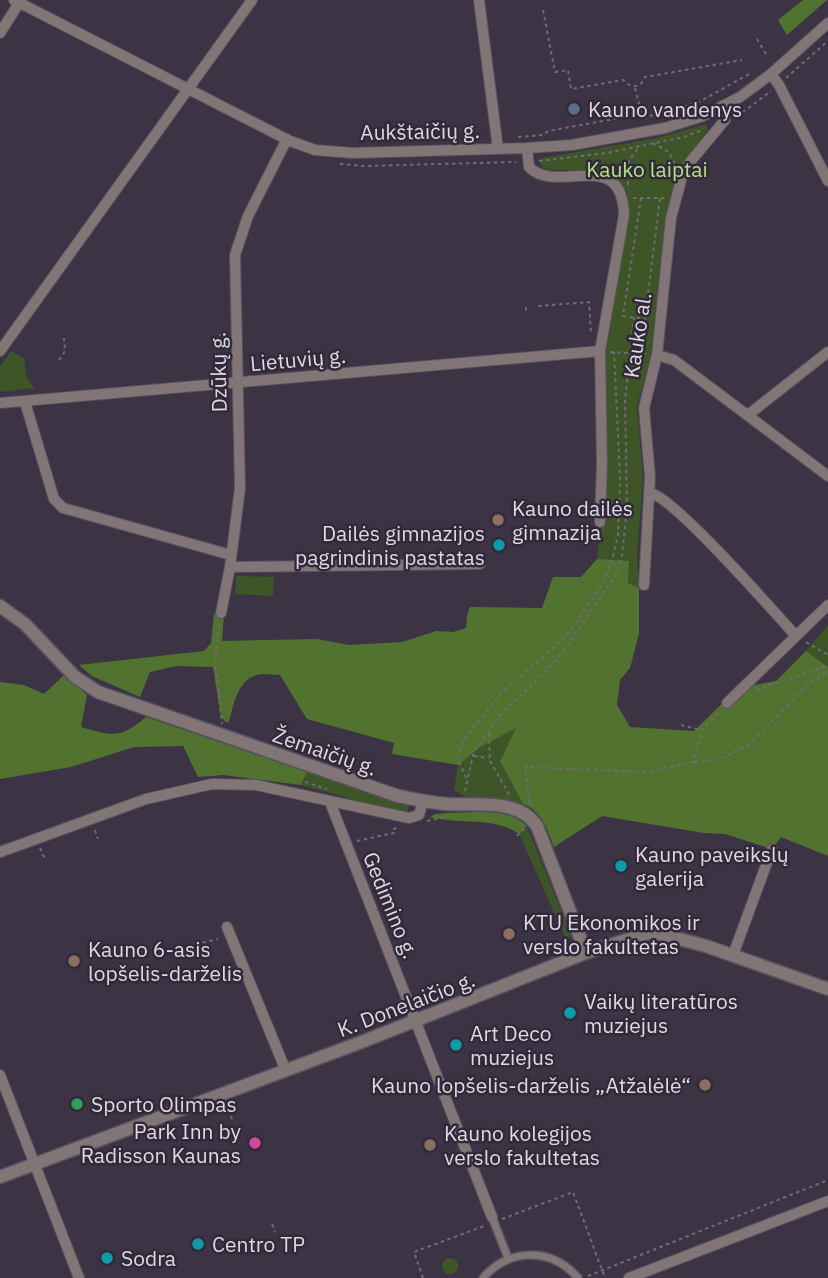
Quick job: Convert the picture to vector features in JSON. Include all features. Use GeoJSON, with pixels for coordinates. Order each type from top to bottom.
{"type":"FeatureCollection","features":[{"type":"Feature","properties":{"kind":"street"},"geometry":{"type":"LineString","coordinates":[[0,351],[252,0]]}},
{"type":"Feature","properties":{"kind":"street"},"geometry":{"type":"LineString","coordinates":[[479,0],[498,144]]}},
{"type":"Feature","properties":{"kind":"street"},"geometry":{"type":"LineString","coordinates":[[0,33],[18,1]]}},
{"type":"Feature","properties":{"kind":"street","name":"Aukštaičių g."},"geometry":{"type":"LineString","coordinates":[[18,1],[287,139],[314,150],[330,152],[498,144],[527,148],[572,145],[685,122],[740,97],[771,74],[828,23]]}},
{"type":"Feature","properties":{"kind":"street"},"geometry":{"type":"LineString","coordinates":[[771,74],[828,181]]}},
{"type":"Feature","properties":{"kind":"street","name":"Kauko al."},"geometry":{"type":"LineString","coordinates":[[644,584],[649,493],[644,408],[671,218],[683,173],[724,120],[722,107]]}},
{"type":"Feature","properties":{"kind":"street","name":"Dzūkų g."},"geometry":{"type":"LineString","coordinates":[[221,614],[240,488],[235,255],[248,216],[287,139]]}},
{"type":"Feature","properties":{"kind":"street"},"geometry":{"type":"LineString","coordinates":[[527,148],[529,167],[539,174],[600,177],[611,181],[623,198]]}},
{"type":"Feature","properties":{"kind":"street","name":"Kauko al."},"geometry":{"type":"LineString","coordinates":[[600,522],[600,351],[624,215],[623,198]]}},
{"type":"Feature","properties":{"kind":"street","name":"Lietuvių g."},"geometry":{"type":"LineString","coordinates":[[0,403],[600,351]]}},
{"type":"Feature","properties":{"kind":"street"},"geometry":{"type":"LineString","coordinates":[[748,415],[828,352]]}},
{"type":"Feature","properties":{"kind":"street"},"geometry":{"type":"LineString","coordinates":[[652,354],[674,360],[828,476]]}},
{"type":"Feature","properties":{"kind":"street"},"geometry":{"type":"LineString","coordinates":[[25,402],[54,499],[58,504],[97,518],[231,555]]}},
{"type":"Feature","properties":{"kind":"street"},"geometry":{"type":"LineString","coordinates":[[649,493],[663,498],[723,556],[796,636]]}},
{"type":"Feature","properties":{"kind":"street"},"geometry":{"type":"LineString","coordinates":[[230,567],[480,564]]}},
{"type":"Feature","properties":{"kind":"street"},"geometry":{"type":"LineString","coordinates":[[727,704],[828,605]]}},
{"type":"Feature","properties":{"kind":"street","name":"Žemaičių g."},"geometry":{"type":"LineString","coordinates":[[0,606],[25,624],[75,677],[98,692],[398,796],[423,801],[510,807]]}},
{"type":"Feature","properties":{"kind":"street"},"geometry":{"type":"LineString","coordinates":[[0,852],[146,799],[204,786],[233,783],[256,785],[409,818],[419,815],[423,801]]}},
{"type":"Feature","properties":{"kind":"street","name":"Gedimino g."},"geometry":{"type":"LineString","coordinates":[[330,802],[508,1258]]}},
{"type":"Feature","properties":{"kind":"street"},"geometry":{"type":"LineString","coordinates":[[510,807],[528,816],[537,826],[586,953]]}},
{"type":"Feature","properties":{"kind":"street"},"geometry":{"type":"LineString","coordinates":[[733,955],[772,849]]}},
{"type":"Feature","properties":{"kind":"street"},"geometry":{"type":"LineString","coordinates":[[229,931],[286,1071]]}},
{"type":"Feature","properties":{"kind":"street","name":"K. Donelaičio g."},"geometry":{"type":"LineString","coordinates":[[0,1177],[286,1071],[586,953],[652,932],[679,937],[828,989]]}},
{"type":"Feature","properties":{"kind":"street"},"geometry":{"type":"LineString","coordinates":[[0,1075],[79,1278]]}},
{"type":"Feature","properties":{"kind":"street"},"geometry":{"type":"LineString","coordinates":[[629,1278],[828,1201]]}},
{"type":"Feature","properties":{"kind":"street"},"geometry":{"type":"LineString","coordinates":[[483,1278],[492,1268],[508,1258],[531,1254],[542,1255],[563,1264],[578,1278]]}},
{"type":"Feature","properties":{"kind":"path"},"geometry":{"type":"LineString","coordinates":[[543,10],[555,72],[568,70],[570,89],[623,80],[628,85],[635,86],[645,77],[742,60]]}},
{"type":"Feature","properties":{"kind":"path"},"geometry":{"type":"LineString","coordinates":[[757,38],[766,55]]}},
{"type":"Feature","properties":{"kind":"path"},"geometry":{"type":"LineString","coordinates":[[779,85],[828,41]]}},
{"type":"Feature","properties":{"kind":"path"},"geometry":{"type":"LineString","coordinates":[[635,86],[643,118],[681,109],[714,95],[749,74]]}},
{"type":"Feature","properties":{"kind":"path"},"geometry":{"type":"LineString","coordinates":[[498,144],[543,135],[548,131],[641,114]]}},
{"type":"Feature","properties":{"kind":"path"},"geometry":{"type":"LineString","coordinates":[[653,143],[669,152],[675,166]]}},
{"type":"Feature","properties":{"kind":"path"},"geometry":{"type":"LineString","coordinates":[[623,198],[628,198],[629,160],[641,145]]}},
{"type":"Feature","properties":{"kind":"path"},"geometry":{"type":"LineString","coordinates":[[637,198],[665,198]]}},
{"type":"Feature","properties":{"kind":"path"},"geometry":{"type":"LineString","coordinates":[[641,198],[623,316],[645,319],[660,198]]}},
{"type":"Feature","properties":{"kind":"path"},"geometry":{"type":"LineString","coordinates":[[538,306],[589,302],[600,351],[652,354]]}},
{"type":"Feature","properties":{"kind":"path"},"geometry":{"type":"LineString","coordinates":[[572,303],[572,310]]}},
{"type":"Feature","properties":{"kind":"path"},"geometry":{"type":"LineString","coordinates":[[549,305],[550,312]]}},
{"type":"Feature","properties":{"kind":"path"},"geometry":{"type":"LineString","coordinates":[[526,307],[526,314]]}},
{"type":"Feature","properties":{"kind":"path"},"geometry":{"type":"LineString","coordinates":[[464,795],[473,756],[489,732],[505,709],[541,677],[566,648],[616,575],[622,556],[627,509],[625,400],[634,317]]}},
{"type":"Feature","properties":{"kind":"path"},"geometry":{"type":"LineString","coordinates":[[59,360],[65,351],[64,338]]}},
{"type":"Feature","properties":{"kind":"path"},"geometry":{"type":"LineString","coordinates":[[467,781],[458,758],[464,739],[501,693],[554,649],[571,630],[605,579],[618,536],[620,461],[614,352]]}},
{"type":"Feature","properties":{"kind":"path"},"geometry":{"type":"LineString","coordinates":[[602,463],[627,461]]}},
{"type":"Feature","properties":{"kind":"path"},"geometry":{"type":"LineString","coordinates":[[221,614],[215,661],[222,723]]}},
{"type":"Feature","properties":{"kind":"path"},"geometry":{"type":"LineString","coordinates":[[796,636],[828,654]]}},
{"type":"Feature","properties":{"kind":"path"},"geometry":{"type":"LineString","coordinates":[[757,690],[828,666]]}},
{"type":"Feature","properties":{"kind":"path"},"geometry":{"type":"LineString","coordinates":[[531,806],[525,767],[649,772],[692,762],[718,760],[750,744],[806,687],[828,671]]}},
{"type":"Feature","properties":{"kind":"path"},"geometry":{"type":"LineString","coordinates":[[692,762],[702,730],[727,704]]}},
{"type":"Feature","properties":{"kind":"path"},"geometry":{"type":"LineString","coordinates":[[681,725],[702,730]]}},
{"type":"Feature","properties":{"kind":"path"},"geometry":{"type":"LineString","coordinates":[[489,732],[490,758],[511,798],[510,807]]}},
{"type":"Feature","properties":{"kind":"path"},"geometry":{"type":"LineString","coordinates":[[473,756],[490,758]]}},
{"type":"Feature","properties":{"kind":"path"},"geometry":{"type":"LineString","coordinates":[[305,782],[325,788]]}},
{"type":"Feature","properties":{"kind":"path"},"geometry":{"type":"LineString","coordinates":[[517,836],[527,827]]}},
{"type":"Feature","properties":{"kind":"path"},"geometry":{"type":"LineString","coordinates":[[189,946],[229,931]]}},
{"type":"Feature","properties":{"kind":"path"},"geometry":{"type":"LineString","coordinates":[[584,1278],[828,1180]]}},
{"type":"Feature","properties":{"kind":"path"},"geometry":{"type":"LineString","coordinates":[[423,1278],[414,1252],[573,1192],[605,1278]]}},
{"type":"Feature","properties":{"kind":"path"},"geometry":{"type":"LineString","coordinates":[[272,1224],[275,1232]]}},
{"type":"Feature","properties":{"kind":"green space"},"geometry":{"type":"Polygon","coordinates":[[[803,0],[827,0],[787,35],[778,20],[803,0]]]}},
{"type":"Feature","properties":{"kind":"green space","name":"Kauko laiptai"},"geometry":{"type":"Polygon","coordinates":[[[706,124],[708,130],[682,165],[676,178],[669,207],[650,361],[637,406],[643,477],[637,556],[639,588],[623,614],[517,727],[500,761],[523,804],[468,798],[454,790],[458,765],[474,731],[589,596],[606,492],[604,346],[629,205],[627,192],[613,175],[603,171],[551,170],[543,168],[540,163],[542,158],[657,138],[706,124]]]}},
{"type":"Feature","properties":{"kind":"green space"},"geometry":{"type":"Polygon","coordinates":[[[11,351],[25,359],[26,375],[35,388],[0,392],[0,367],[11,351]]]}},
{"type":"Feature","properties":{"kind":"green space"},"geometry":{"type":"Polygon","coordinates":[[[597,559],[629,561],[628,583],[639,588],[639,634],[630,668],[620,680],[617,705],[630,727],[694,731],[738,688],[776,681],[806,651],[828,667],[828,856],[781,837],[772,849],[725,834],[602,816],[554,847],[543,821],[535,811],[523,804],[500,761],[516,728],[480,747],[458,765],[392,754],[394,743],[307,719],[280,675],[260,674],[245,682],[237,694],[229,722],[226,722],[221,717],[213,667],[176,666],[150,672],[140,697],[92,676],[79,665],[204,651],[211,643],[214,614],[224,614],[222,641],[317,639],[349,645],[402,642],[436,631],[453,632],[466,628],[470,607],[542,608],[553,577],[581,577],[597,559]]]}},
{"type":"Feature","properties":{"kind":"green space"},"geometry":{"type":"Polygon","coordinates":[[[236,576],[274,577],[273,596],[235,594],[236,576]]]}},
{"type":"Feature","properties":{"kind":"green space"},"geometry":{"type":"Polygon","coordinates":[[[828,625],[828,667],[806,651],[828,625]]]}},
{"type":"Feature","properties":{"kind":"green space"},"geometry":{"type":"Polygon","coordinates":[[[64,675],[87,695],[81,727],[115,734],[129,729],[146,717],[307,772],[301,785],[223,775],[198,777],[183,746],[134,747],[71,767],[0,779],[0,682],[24,685],[44,694],[64,675]]]}},
{"type":"Feature","properties":{"kind":"green space"},"geometry":{"type":"Polygon","coordinates":[[[307,772],[409,806],[407,813],[355,804],[345,797],[301,785],[307,772]]]}},
{"type":"Feature","properties":{"kind":"green space"},"geometry":{"type":"Polygon","coordinates":[[[479,812],[511,816],[527,826],[519,834],[498,825],[430,817],[435,814],[479,812]]]}},
{"type":"Feature","properties":{"kind":"green space"},"geometry":{"type":"Polygon","coordinates":[[[527,826],[571,936],[566,939],[519,834],[527,826]]]}},
{"type":"Feature","properties":{"kind":"green space"},"geometry":{"type":"Polygon","coordinates":[[[447,1258],[453,1258],[458,1266],[456,1272],[447,1274],[442,1269],[442,1263],[447,1258]]]}},
{"type":"Feature","properties":{"kind":"place","name":"Kauno vandenys"},"geometry":{"type":"Point","coordinates":[574,109]}},
{"type":"Feature","properties":{"kind":"place","name":"Kauno dailės gimnazija"},"geometry":{"type":"Point","coordinates":[498,520]}},
{"type":"Feature","properties":{"kind":"place","name":"Dailės gimnazijos pagrindinis pastatas"},"geometry":{"type":"Point","coordinates":[499,545]}},
{"type":"Feature","properties":{"kind":"place","name":"Kauno paveikslų galerija"},"geometry":{"type":"Point","coordinates":[621,866]}},
{"type":"Feature","properties":{"kind":"place","name":"KTU Ekonomikos ir verslo fakultetas"},"geometry":{"type":"Point","coordinates":[509,934]}},
{"type":"Feature","properties":{"kind":"place","name":"Kauno 6-asis lopšelis-darželis"},"geometry":{"type":"Point","coordinates":[74,961]}},
{"type":"Feature","properties":{"kind":"place","name":"Vaikų literatūros muziejus"},"geometry":{"type":"Point","coordinates":[570,1013]}},
{"type":"Feature","properties":{"kind":"place","name":"Art Deco muziejus"},"geometry":{"type":"Point","coordinates":[456,1045]}},
{"type":"Feature","properties":{"kind":"place","name":"Kauno lopšelis-darželis „Atžalėlė“"},"geometry":{"type":"Point","coordinates":[705,1085]}},
{"type":"Feature","properties":{"kind":"place","name":"Sporto Olimpas"},"geometry":{"type":"Point","coordinates":[77,1104]}},
{"type":"Feature","properties":{"kind":"place","name":"Park Inn by Radisson Kaunas"},"geometry":{"type":"Point","coordinates":[255,1143]}},
{"type":"Feature","properties":{"kind":"place","name":"Kauno kolegijos verslo fakultetas"},"geometry":{"type":"Point","coordinates":[430,1145]}},
{"type":"Feature","properties":{"kind":"place","name":"Centro TP"},"geometry":{"type":"Point","coordinates":[198,1244]}},
{"type":"Feature","properties":{"kind":"place","name":"Sodra"},"geometry":{"type":"Point","coordinates":[107,1258]}}]}
